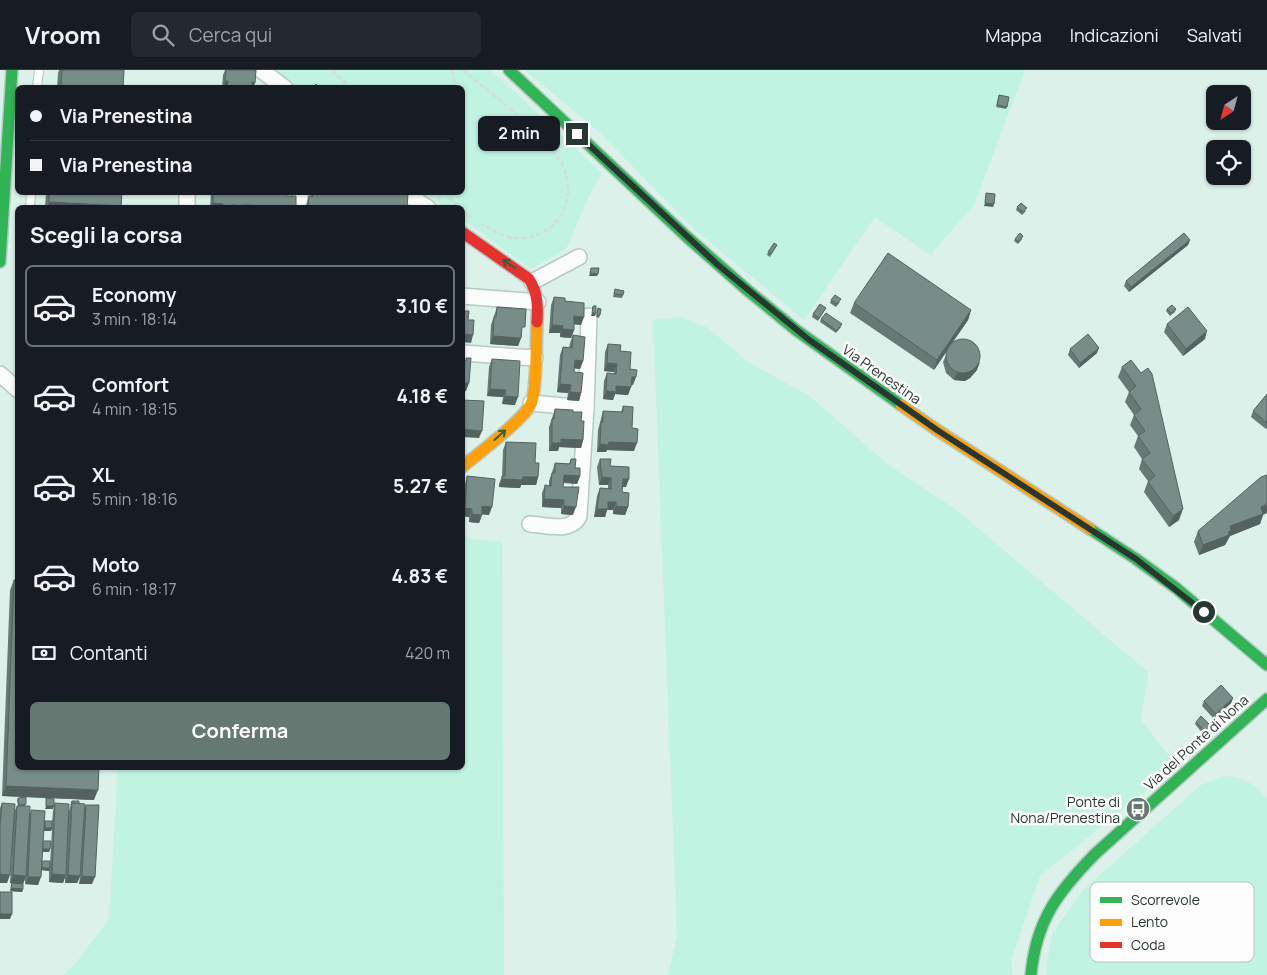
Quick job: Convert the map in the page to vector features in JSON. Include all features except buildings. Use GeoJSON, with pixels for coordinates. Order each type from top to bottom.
{"type":"FeatureCollection","features":[{"type":"Feature","properties":{"kind":"main road"},"geometry":{"type":"LineString","coordinates":[[0,262],[3,175],[12,70]]}},
{"type":"Feature","properties":{"kind":"main road","name":"Via Prenestina"},"geometry":{"type":"LineString","coordinates":[[509,70],[687,238],[796,330],[937,430],[1136,559],[1267,665]]}},
{"type":"Feature","properties":{"kind":"main road"},"geometry":{"type":"LineString","coordinates":[[465,234],[525,275],[535,288],[538,302],[531,403],[522,415],[465,464]]}},
{"type":"Feature","properties":{"kind":"main road","name":"Via del Ponte di Nona"},"geometry":{"type":"LineString","coordinates":[[1031,975],[1031,958],[1037,934],[1052,904],[1074,875],[1267,699]]}},
{"type":"Feature","properties":{"kind":"street"},"geometry":{"type":"LineString","coordinates":[[261,70],[281,85]]}},
{"type":"Feature","properties":{"kind":"street"},"geometry":{"type":"LineString","coordinates":[[406,195],[424,205]]}},
{"type":"Feature","properties":{"kind":"street"},"geometry":{"type":"LineString","coordinates":[[532,282],[579,257]]}},
{"type":"Feature","properties":{"kind":"street"},"geometry":{"type":"LineString","coordinates":[[465,296],[538,302]]}},
{"type":"Feature","properties":{"kind":"street"},"geometry":{"type":"LineString","coordinates":[[530,524],[570,526],[578,519],[586,408],[589,316]]}},
{"type":"Feature","properties":{"kind":"street"},"geometry":{"type":"LineString","coordinates":[[465,354],[535,358]]}},
{"type":"Feature","properties":{"kind":"street"},"geometry":{"type":"LineString","coordinates":[[0,374],[15,387]]}},
{"type":"Feature","properties":{"kind":"street"},"geometry":{"type":"LineString","coordinates":[[531,403],[586,408]]}},
{"type":"Feature","properties":{"kind":"lane"},"geometry":{"type":"LineString","coordinates":[[38,85],[39,70]]}},
{"type":"Feature","properties":{"kind":"path"},"geometry":{"type":"LineString","coordinates":[[452,70],[454,85]]}},
{"type":"Feature","properties":{"kind":"path"},"geometry":{"type":"LineString","coordinates":[[463,70],[546,143],[563,168],[568,187],[566,205],[559,220],[544,233],[520,239],[499,234],[478,222]]}},
{"type":"Feature","properties":{"kind":"path"},"geometry":{"type":"LineString","coordinates":[[334,71],[348,85]]}},
{"type":"Feature","properties":{"kind":"path"},"geometry":{"type":"LineString","coordinates":[[447,195],[458,205]]}},
{"type":"Feature","properties":{"kind":"path"},"geometry":{"type":"LineString","coordinates":[[465,212],[471,218]]}},
{"type":"Feature","properties":{"kind":"green space"},"geometry":{"type":"Polygon","coordinates":[[[254,70],[491,70],[602,173],[589,196],[566,249],[531,269],[465,221],[465,205],[442,205],[427,195],[465,195],[465,85],[275,85],[254,70]]]}},
{"type":"Feature","properties":{"kind":"green space"},"geometry":{"type":"Polygon","coordinates":[[[525,70],[1025,70],[974,205],[930,255],[875,217],[804,320],[695,230],[599,132],[525,70]]]}},
{"type":"Feature","properties":{"kind":"green space"},"geometry":{"type":"Polygon","coordinates":[[[680,317],[708,328],[748,362],[808,395],[890,466],[954,508],[1148,672],[1141,720],[1177,766],[1040,876],[1011,961],[1013,975],[668,975],[677,935],[653,320],[680,317]]]}},
{"type":"Feature","properties":{"kind":"green space"},"geometry":{"type":"Polygon","coordinates":[[[465,538],[502,542],[504,975],[63,975],[75,964],[109,919],[118,770],[465,770],[465,538]]]}},
{"type":"Feature","properties":{"kind":"green space"},"geometry":{"type":"Polygon","coordinates":[[[1225,776],[1238,778],[1258,789],[1267,799],[1267,975],[1046,975],[1052,934],[1082,891],[1090,884],[1090,962],[1254,962],[1254,882],[1092,882],[1201,785],[1225,776]]]}},
{"type":"Feature","properties":{"kind":"traffic: fast"},"geometry":{"type":"LineString","coordinates":[[0,262],[12,70]]}},
{"type":"Feature","properties":{"kind":"traffic: fast"},"geometry":{"type":"LineString","coordinates":[[509,70],[687,237],[746,289],[796,330],[901,405]]}},
{"type":"Feature","properties":{"kind":"traffic: fast"},"geometry":{"type":"LineString","coordinates":[[1090,529],[1176,588],[1267,665]]}},
{"type":"Feature","properties":{"kind":"traffic: fast"},"geometry":{"type":"LineString","coordinates":[[1031,975],[1038,938],[1044,923],[1051,908],[1070,881],[1095,854],[1267,699]]}},
{"type":"Feature","properties":{"kind":"traffic: slow"},"geometry":{"type":"LineString","coordinates":[[465,465],[510,428],[531,404],[535,377],[537,322]]}},
{"type":"Feature","properties":{"kind":"traffic: slow"},"geometry":{"type":"LineString","coordinates":[[901,405],[1090,529]]}},
{"type":"Feature","properties":{"kind":"traffic: jam"},"geometry":{"type":"LineString","coordinates":[[465,234],[529,279],[537,300],[537,322]]}},
{"type":"Feature","properties":{"kind":"place","name":"Ponte di Nona/Prenestina"},"geometry":{"type":"Point","coordinates":[1138,809]}},
{"type":"Feature","properties":{"kind":"route"},"geometry":{"type":"LineString","coordinates":[[577,134],[718,265],[808,339],[937,430],[1136,559],[1176,588],[1204,612]]}}]}
